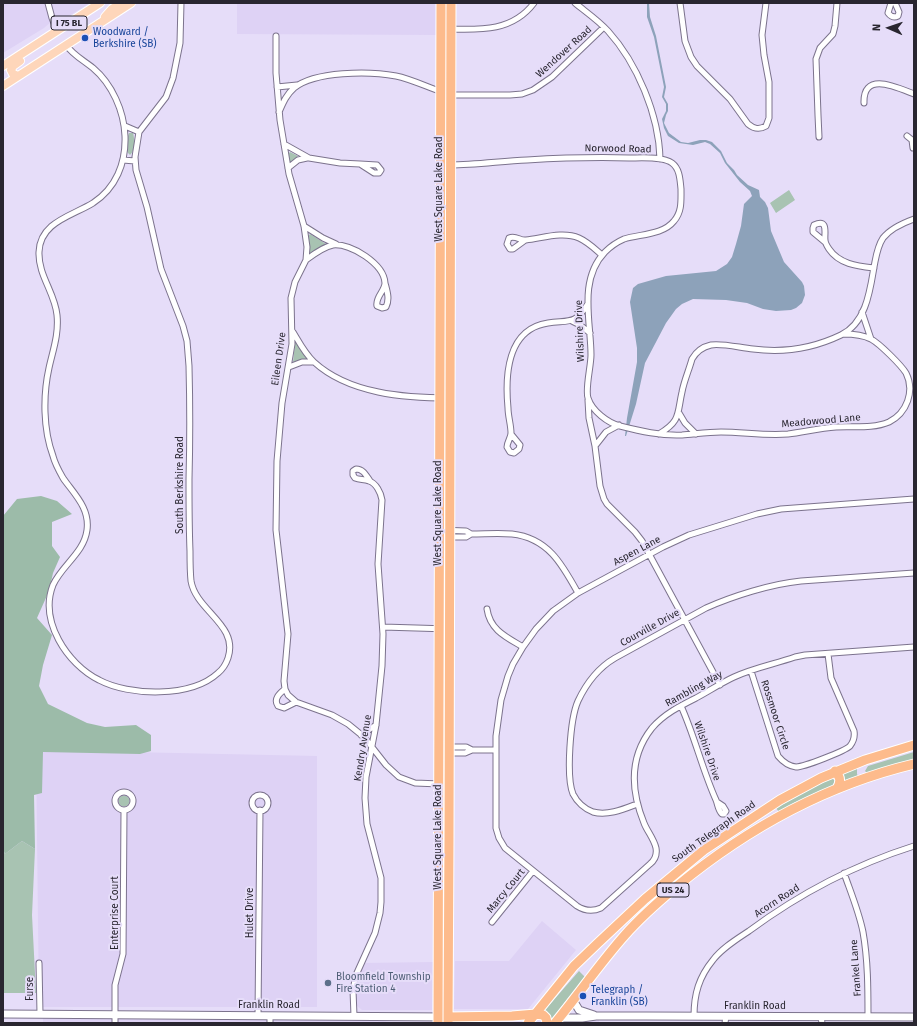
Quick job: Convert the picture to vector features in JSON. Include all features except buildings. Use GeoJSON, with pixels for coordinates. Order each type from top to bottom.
{"type":"FeatureCollection","features":[{"type":"Feature","properties":{"kind":"highway","name":"West Square Lake Road"},"geometry":{"type":"LineString","coordinates":[[438,1020],[441,3]]}},
{"type":"Feature","properties":{"kind":"highway","name":"West Square Lake Road"},"geometry":{"type":"LineString","coordinates":[[448,1020],[451,3]]}},
{"type":"Feature","properties":{"kind":"highway","name":"South Telegraph Road"},"geometry":{"type":"LineString","coordinates":[[528,1023],[584,956],[645,899],[683,867],[729,833],[780,800],[835,771],[914,745]]}},
{"type":"Feature","properties":{"kind":"highway"},"geometry":{"type":"LineString","coordinates":[[865,760],[862,771],[867,778]]}},
{"type":"Feature","properties":{"kind":"highway","name":"South Telegraph Road"},"geometry":{"type":"LineString","coordinates":[[557,1020],[604,958],[626,934],[662,899],[720,853],[797,807],[867,778],[914,764]]}},
{"type":"Feature","properties":{"kind":"highway"},"geometry":{"type":"LineString","coordinates":[[835,771],[840,778],[837,790]]}},
{"type":"Feature","properties":{"kind":"highway"},"geometry":{"type":"LineString","coordinates":[[536,1014],[543,1015],[546,1018],[547,1023]]}},
{"type":"Feature","properties":{"kind":"highway","name":"Franklin Road"},"geometry":{"type":"LineString","coordinates":[[448,1020],[536,1014]]}},
{"type":"Feature","properties":{"kind":"main road","name":"I 75 BL"},"geometry":{"type":"LineString","coordinates":[[3,66],[100,3]]}},
{"type":"Feature","properties":{"kind":"main road"},"geometry":{"type":"LineString","coordinates":[[100,23],[112,9],[121,3]]}},
{"type":"Feature","properties":{"kind":"main road","name":"I 75 BL"},"geometry":{"type":"LineString","coordinates":[[3,86],[131,3]]}},
{"type":"Feature","properties":{"kind":"main road"},"geometry":{"type":"LineString","coordinates":[[18,76],[12,73],[12,66],[54,39],[57,31]]}},
{"type":"Feature","properties":{"kind":"street"},"geometry":{"type":"LineString","coordinates":[[48,3],[57,31]]}},
{"type":"Feature","properties":{"kind":"street","name":"South Berkshire Road"},"geometry":{"type":"LineString","coordinates":[[125,126],[123,160],[116,178],[104,194],[92,203],[63,218],[49,229],[41,241],[39,254],[40,264],[54,300],[58,317],[57,338],[48,372],[45,394],[45,412],[49,443],[53,459],[83,506],[88,523],[84,543],[53,585],[50,600],[51,618],[55,633],[64,648],[84,669],[97,679],[122,688],[151,691],[172,691],[188,688],[208,680],[219,673],[227,661],[230,647],[229,639],[225,630],[197,598],[191,582],[189,527],[189,366],[187,342],[181,319],[161,269],[148,207],[135,162],[135,147],[139,132],[170,88],[180,48],[181,3]]}},
{"type":"Feature","properties":{"kind":"street"},"geometry":{"type":"LineString","coordinates":[[441,29],[483,30],[503,25],[522,15],[534,3]]}},
{"type":"Feature","properties":{"kind":"street","name":"Norwood Road"},"geometry":{"type":"LineString","coordinates":[[450,165],[474,165],[564,158],[660,159],[657,132],[645,94],[632,64],[617,42],[604,27],[575,3]]}},
{"type":"Feature","properties":{"kind":"street"},"geometry":{"type":"LineString","coordinates":[[680,3],[685,41],[691,57],[697,66],[730,99],[748,124],[754,129],[766,126],[769,118],[769,82],[762,35],[766,3]]}},
{"type":"Feature","properties":{"kind":"street"},"geometry":{"type":"LineString","coordinates":[[819,137],[816,59],[820,48],[833,34],[837,3]]}},
{"type":"Feature","properties":{"kind":"street"},"geometry":{"type":"LineString","coordinates":[[891,3],[888,13],[894,17],[898,16],[899,12],[895,3]]}},
{"type":"Feature","properties":{"kind":"street","name":"Wendover Road"},"geometry":{"type":"LineString","coordinates":[[300,85],[318,78],[332,75],[372,73],[401,77],[451,95],[510,96],[522,94],[534,90],[552,77],[604,27]]}},
{"type":"Feature","properties":{"kind":"street","name":"Eileen Drive"},"geometry":{"type":"LineString","coordinates":[[276,36],[279,113],[288,168],[304,226],[307,247],[306,260],[292,290],[290,307],[292,331],[289,367],[281,411],[277,454],[276,491],[277,538],[288,634],[284,681],[285,689],[277,698],[276,702],[278,706],[284,708],[296,702]]}},
{"type":"Feature","properties":{"kind":"street"},"geometry":{"type":"LineString","coordinates":[[66,44],[72,53],[95,70],[109,86],[125,126],[139,132]]}},
{"type":"Feature","properties":{"kind":"street"},"geometry":{"type":"LineString","coordinates":[[864,103],[865,90],[869,86],[875,84],[887,85],[914,94]]}},
{"type":"Feature","properties":{"kind":"street"},"geometry":{"type":"LineString","coordinates":[[277,87],[300,85]]}},
{"type":"Feature","properties":{"kind":"street"},"geometry":{"type":"LineString","coordinates":[[279,113],[287,96],[292,90],[300,85]]}},
{"type":"Feature","properties":{"kind":"street"},"geometry":{"type":"LineString","coordinates":[[907,136],[913,140],[913,148]]}},
{"type":"Feature","properties":{"kind":"street"},"geometry":{"type":"LineString","coordinates":[[284,144],[309,158]]}},
{"type":"Feature","properties":{"kind":"street"},"geometry":{"type":"LineString","coordinates":[[288,168],[298,160],[309,158],[340,163],[360,164]]}},
{"type":"Feature","properties":{"kind":"street","name":"Wilshire Drive"},"geometry":{"type":"LineString","coordinates":[[660,159],[665,159],[673,163],[678,170],[680,177],[680,211],[671,224],[662,229],[618,242],[602,255],[596,266],[588,291],[587,305],[591,354],[588,398],[589,412],[600,486],[604,499],[607,504],[635,532],[649,554],[720,685]]}},
{"type":"Feature","properties":{"kind":"street"},"geometry":{"type":"LineString","coordinates":[[123,160],[135,162]]}},
{"type":"Feature","properties":{"kind":"street"},"geometry":{"type":"LineString","coordinates":[[659,434],[672,425],[679,413],[683,388],[692,359],[701,349],[712,345],[766,351],[788,350],[806,347],[843,334],[855,324],[870,293],[877,252],[884,238],[892,230],[914,220]]}},
{"type":"Feature","properties":{"kind":"street"},"geometry":{"type":"LineString","coordinates":[[304,226],[323,238],[356,250],[368,258],[379,271],[385,283]]}},
{"type":"Feature","properties":{"kind":"street"},"geometry":{"type":"LineString","coordinates":[[524,241],[544,237],[573,236],[587,242],[602,255]]}},
{"type":"Feature","properties":{"kind":"street"},"geometry":{"type":"LineString","coordinates":[[825,242],[833,254],[842,260],[851,264],[874,268]]}},
{"type":"Feature","properties":{"kind":"street"},"geometry":{"type":"LineString","coordinates":[[306,260],[326,247],[339,245]]}},
{"type":"Feature","properties":{"kind":"street"},"geometry":{"type":"LineString","coordinates":[[511,434],[508,408],[508,382],[510,357],[516,344],[527,332],[537,326],[572,321],[578,317],[587,305]]}},
{"type":"Feature","properties":{"kind":"street"},"geometry":{"type":"LineString","coordinates":[[862,312],[871,339]]}},
{"type":"Feature","properties":{"kind":"street"},"geometry":{"type":"LineString","coordinates":[[572,321],[580,325],[590,334]]}},
{"type":"Feature","properties":{"kind":"street"},"geometry":{"type":"LineString","coordinates":[[292,331],[313,362],[338,379],[367,389],[422,398],[450,398]]}},
{"type":"Feature","properties":{"kind":"street","name":"Meadowood Lane"},"geometry":{"type":"LineString","coordinates":[[624,426],[659,434],[682,435],[722,432],[785,434],[827,428],[874,426],[894,419],[902,412],[908,400],[910,390],[906,373],[900,364],[871,339],[856,335],[843,334]]}},
{"type":"Feature","properties":{"kind":"street"},"geometry":{"type":"LineString","coordinates":[[289,367],[303,361],[313,362]]}},
{"type":"Feature","properties":{"kind":"street"},"geometry":{"type":"LineString","coordinates":[[588,398],[602,416],[608,421],[624,426]]}},
{"type":"Feature","properties":{"kind":"street"},"geometry":{"type":"LineString","coordinates":[[679,413],[685,423],[696,434]]}},
{"type":"Feature","properties":{"kind":"street"},"geometry":{"type":"LineString","coordinates":[[595,446],[606,432],[624,426]]}},
{"type":"Feature","properties":{"kind":"street","name":"Kendry Avenue"},"geometry":{"type":"LineString","coordinates":[[354,1016],[353,990],[356,975],[376,929],[381,902],[381,878],[365,810],[366,777],[376,725],[382,666],[382,627],[378,564],[382,500],[379,491],[370,481]]}},
{"type":"Feature","properties":{"kind":"street","name":"Aspen Lane"},"geometry":{"type":"LineString","coordinates":[[496,750],[497,725],[501,700],[508,676],[523,647],[536,629],[549,615],[578,593],[649,554],[689,535],[767,511],[813,506],[914,499]]}},
{"type":"Feature","properties":{"kind":"street"},"geometry":{"type":"LineString","coordinates":[[439,533],[466,537],[471,534],[516,535],[537,542],[550,551],[560,561],[578,593]]}},
{"type":"Feature","properties":{"kind":"street","name":"Courville Drive"},"geometry":{"type":"LineString","coordinates":[[638,804],[612,812],[602,813],[588,810],[573,794],[570,781],[571,733],[573,718],[577,703],[583,691],[592,678],[604,666],[615,658],[719,603],[785,583],[914,573]]}},
{"type":"Feature","properties":{"kind":"street"},"geometry":{"type":"LineString","coordinates":[[487,609],[490,619],[497,630],[523,647]]}},
{"type":"Feature","properties":{"kind":"street"},"geometry":{"type":"LineString","coordinates":[[382,627],[449,629]]}},
{"type":"Feature","properties":{"kind":"street","name":"Rambling Way"},"geometry":{"type":"LineString","coordinates":[[496,750],[496,823],[498,835],[505,848],[580,908],[586,911],[594,911],[605,906],[655,858],[655,846],[646,828],[634,790],[634,775],[639,750],[647,734],[657,722],[681,706],[734,677],[799,656],[914,648]]}},
{"type":"Feature","properties":{"kind":"street","name":"Rossmoor Circle"},"geometry":{"type":"LineString","coordinates":[[751,671],[778,756],[791,766],[804,766],[847,749],[854,741],[854,731],[831,678],[828,654]]}},
{"type":"Feature","properties":{"kind":"street"},"geometry":{"type":"LineString","coordinates":[[285,689],[288,695],[296,702],[336,717],[361,735],[388,768],[402,779],[417,784],[449,784]]}},
{"type":"Feature","properties":{"kind":"street","name":"Wilshire Drive"},"geometry":{"type":"LineString","coordinates":[[681,706],[692,731],[708,782],[717,802]]}},
{"type":"Feature","properties":{"kind":"street"},"geometry":{"type":"LineString","coordinates":[[361,735],[376,725]]}},
{"type":"Feature","properties":{"kind":"street"},"geometry":{"type":"LineString","coordinates":[[439,750],[465,753],[472,750],[496,750]]}},
{"type":"Feature","properties":{"kind":"street","name":"Enterprise Court"},"geometry":{"type":"LineString","coordinates":[[115,1023],[115,985],[123,954],[124,810]]}},
{"type":"Feature","properties":{"kind":"street","name":"Hulet Drive"},"geometry":{"type":"LineString","coordinates":[[258,1016],[260,810]]}},
{"type":"Feature","properties":{"kind":"street","name":"Acorn Road"},"geometry":{"type":"LineString","coordinates":[[694,1016],[694,1002],[697,988],[707,967],[717,955],[770,916],[808,892],[844,873],[914,846]]}},
{"type":"Feature","properties":{"kind":"street","name":"Marcy Court"},"geometry":{"type":"LineString","coordinates":[[492,922],[533,871]]}},
{"type":"Feature","properties":{"kind":"street","name":"Frankel Lane"},"geometry":{"type":"LineString","coordinates":[[844,873],[858,914],[865,944],[867,962],[868,1017]]}},
{"type":"Feature","properties":{"kind":"street","name":"Furse"},"geometry":{"type":"LineString","coordinates":[[39,963],[40,1014]]}},
{"type":"Feature","properties":{"kind":"street","name":"Franklin Road"},"geometry":{"type":"LineString","coordinates":[[573,1000],[579,1010],[596,1016]]}},
{"type":"Feature","properties":{"kind":"street","name":"Franklin Road"},"geometry":{"type":"LineString","coordinates":[[3,1014],[258,1016],[270,1019],[354,1016],[448,1020]]}},
{"type":"Feature","properties":{"kind":"street","name":"Franklin Road"},"geometry":{"type":"LineString","coordinates":[[557,1020],[596,1016],[694,1016],[726,1020],[830,1020],[868,1017],[914,1017]]}},
{"type":"Feature","properties":{"kind":"shaded area"},"geometry":{"type":"Polygon","coordinates":[[[3,3],[46,3],[51,22],[44,28],[3,53],[3,3]]]}},
{"type":"Feature","properties":{"kind":"shaded area"},"geometry":{"type":"Polygon","coordinates":[[[50,3],[90,3],[59,22],[54,19],[50,3]]]}},
{"type":"Feature","properties":{"kind":"shaded area"},"geometry":{"type":"Polygon","coordinates":[[[237,3],[438,3],[437,35],[237,34],[237,3]]]}},
{"type":"Feature","properties":{"kind":"shaded area"},"geometry":{"type":"Polygon","coordinates":[[[36,750],[317,756],[317,1007],[39,1007],[36,750]]]}},
{"type":"Feature","properties":{"kind":"shaded area"},"geometry":{"type":"Polygon","coordinates":[[[542,921],[576,950],[528,1009],[454,1009],[455,961],[509,961],[542,921]]]}},
{"type":"Feature","properties":{"kind":"shaded area"},"geometry":{"type":"Polygon","coordinates":[[[433,962],[432,1010],[362,1010],[357,1006],[355,990],[358,973],[363,963],[433,962]]]}},
{"type":"Feature","properties":{"kind":"shaded area"},"geometry":{"type":"Polygon","coordinates":[[[43,1016],[375,1017],[375,1020],[392,1022],[427,1023],[43,1023],[43,1016]]]}},
{"type":"Feature","properties":{"kind":"shaded area"},"geometry":{"type":"Polygon","coordinates":[[[566,1020],[599,1020],[599,1023],[564,1023],[566,1020]]]}},
{"type":"Feature","properties":{"kind":"green space"},"geometry":{"type":"Polygon","coordinates":[[[129,133],[133,133],[134,142],[134,148],[130,155],[127,151],[129,133]]]}},
{"type":"Feature","properties":{"kind":"green space"},"geometry":{"type":"Polygon","coordinates":[[[290,152],[298,156],[290,163],[288,154],[290,152]]]}},
{"type":"Feature","properties":{"kind":"green space"},"geometry":{"type":"Polygon","coordinates":[[[789,190],[795,200],[776,213],[770,203],[789,190]]]}},
{"type":"Feature","properties":{"kind":"green space"},"geometry":{"type":"Polygon","coordinates":[[[310,234],[326,244],[310,254],[308,236],[310,234]]]}},
{"type":"Feature","properties":{"kind":"green space"},"geometry":{"type":"Polygon","coordinates":[[[295,343],[298,344],[307,359],[293,362],[295,343]]]}},
{"type":"Feature","properties":{"kind":"green space"},"geometry":{"type":"Polygon","coordinates":[[[41,496],[57,501],[72,514],[52,522],[52,546],[60,557],[53,573],[49,591],[37,618],[52,635],[43,665],[39,686],[48,704],[87,723],[105,727],[136,725],[151,735],[151,751],[140,754],[43,752],[42,793],[34,795],[35,849],[22,841],[5,854],[3,849],[3,516],[17,499],[41,496]]]}},
{"type":"Feature","properties":{"kind":"green space"},"geometry":{"type":"Polygon","coordinates":[[[914,752],[914,760],[867,773],[865,771],[868,766],[914,752]]]}},
{"type":"Feature","properties":{"kind":"green space"},"geometry":{"type":"Polygon","coordinates":[[[857,768],[859,778],[843,784],[842,773],[857,768]]]}},
{"type":"Feature","properties":{"kind":"green space"},"geometry":{"type":"Polygon","coordinates":[[[832,778],[835,781],[832,786],[794,803],[779,812],[776,808],[810,789],[832,778]]]}},
{"type":"Feature","properties":{"kind":"green space"},"geometry":{"type":"Polygon","coordinates":[[[124,795],[128,797],[130,801],[128,805],[124,807],[120,805],[118,801],[120,797],[124,795]]]}},
{"type":"Feature","properties":{"kind":"green space"},"geometry":{"type":"Polygon","coordinates":[[[22,841],[35,849],[32,915],[36,993],[3,993],[3,849],[5,854],[22,841]]]}},
{"type":"Feature","properties":{"kind":"green space"},"geometry":{"type":"Polygon","coordinates":[[[579,971],[585,977],[551,1020],[544,1011],[579,971]]]}},
{"type":"Feature","properties":{"kind":"water"},"geometry":{"type":"Polygon","coordinates":[[[647,3],[649,3],[650,17],[656,36],[666,87],[664,97],[668,104],[668,111],[664,123],[669,133],[681,142],[688,143],[706,140],[712,142],[721,151],[727,163],[737,175],[748,185],[759,190],[760,197],[768,208],[771,231],[784,262],[802,282],[805,295],[802,303],[791,310],[776,311],[763,309],[747,303],[726,300],[693,299],[682,304],[676,309],[666,323],[645,363],[636,404],[625,436],[637,362],[637,348],[630,302],[633,288],[638,284],[666,276],[716,271],[727,264],[732,257],[736,244],[741,226],[744,204],[752,196],[750,191],[740,182],[725,163],[720,153],[710,144],[705,142],[693,145],[679,143],[668,136],[662,119],[666,111],[666,104],[662,97],[664,87],[654,37],[647,17],[647,3]]]}},
{"type":"Feature","properties":{"kind":"place","name":"Woodward / Berkshire (SB)"},"geometry":{"type":"Point","coordinates":[85,38]}},
{"type":"Feature","properties":{"kind":"place","name":"Bloomfield Township Fire Station 4"},"geometry":{"type":"Point","coordinates":[328,983]}},
{"type":"Feature","properties":{"kind":"place","name":"Telegraph / Franklin (SB)"},"geometry":{"type":"Point","coordinates":[583,996]}}]}
